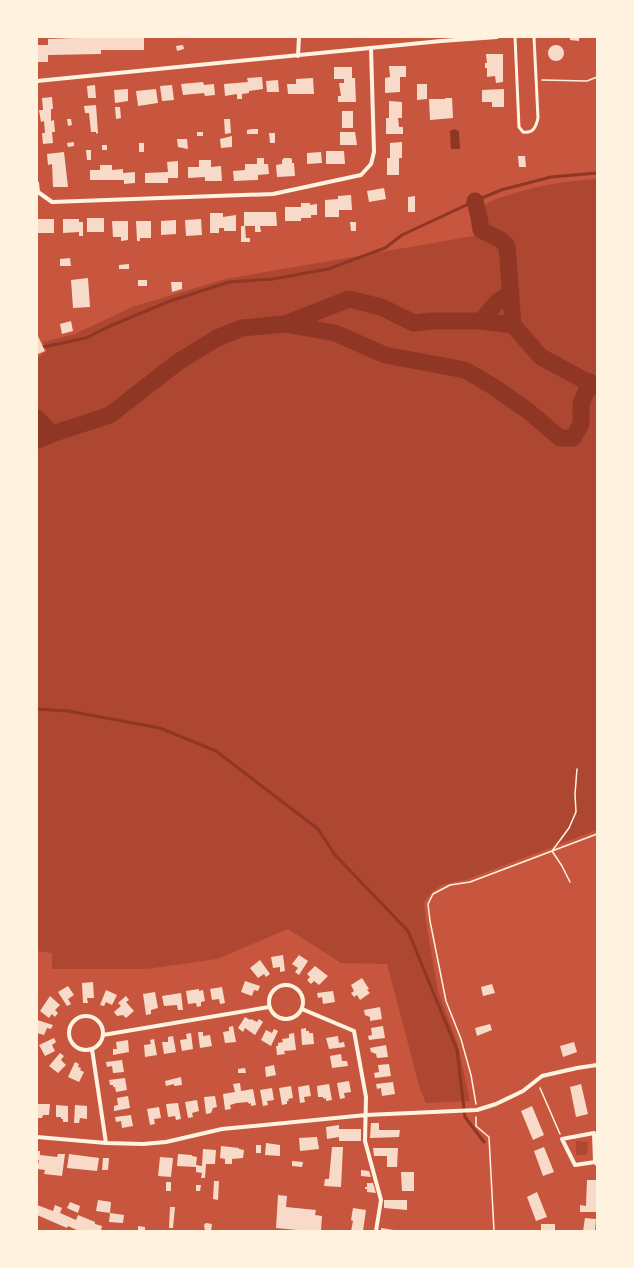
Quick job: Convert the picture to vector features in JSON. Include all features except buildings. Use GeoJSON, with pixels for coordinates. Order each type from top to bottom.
{"type":"FeatureCollection","features":[{"type":"Feature","properties":{"kind":"street"},"geometry":{"type":"LineString","coordinates":[[298,56],[299,37]]}},
{"type":"Feature","properties":{"kind":"street"},"geometry":{"type":"LineString","coordinates":[[37,81],[298,56],[441,39],[497,37]]}},
{"type":"Feature","properties":{"kind":"street"},"geometry":{"type":"LineString","coordinates":[[37,183],[38,192],[52,202],[273,194],[361,174],[371,164],[374,152],[371,48]]}},
{"type":"Feature","properties":{"kind":"street"},"geometry":{"type":"LineString","coordinates":[[288,985],[298,990],[303,1000],[302,1009],[299,1014],[292,1018],[283,1019],[274,1014],[269,1007],[269,1000],[272,991],[280,986],[288,985]]}},
{"type":"Feature","properties":{"kind":"street"},"geometry":{"type":"LineString","coordinates":[[103,1035],[269,1007]]}},
{"type":"Feature","properties":{"kind":"street"},"geometry":{"type":"LineString","coordinates":[[302,1009],[354,1031],[366,1097],[365,1141],[381,1200],[376,1231]]}},
{"type":"Feature","properties":{"kind":"street"},"geometry":{"type":"LineString","coordinates":[[86,1016],[93,1018],[98,1022],[102,1028],[103,1035],[97,1046],[92,1049],[85,1050],[78,1048],[72,1043],[70,1029],[73,1022],[86,1016]]}},
{"type":"Feature","properties":{"kind":"street"},"geometry":{"type":"LineString","coordinates":[[92,1049],[106,1143]]}},
{"type":"Feature","properties":{"kind":"street"},"geometry":{"type":"LineString","coordinates":[[37,1137],[106,1143],[151,1144],[222,1129],[366,1115],[477,1110],[496,1104],[523,1091],[542,1076],[597,1065]]}},
{"type":"Feature","properties":{"kind":"street"},"geometry":{"type":"LineString","coordinates":[[594,1133],[596,1163],[575,1165],[562,1139],[594,1133]]}},
{"type":"Feature","properties":{"kind":"lane"},"geometry":{"type":"LineString","coordinates":[[515,37],[519,127],[523,132],[528,133],[536,127],[538,118],[534,37]]}},
{"type":"Feature","properties":{"kind":"path"},"geometry":{"type":"LineString","coordinates":[[536,80],[587,81],[597,77]]}},
{"type":"Feature","properties":{"kind":"path"},"geometry":{"type":"LineString","coordinates":[[552,851],[569,828],[576,812],[575,794],[577,770]]}},
{"type":"Feature","properties":{"kind":"path"},"geometry":{"type":"LineString","coordinates":[[494,1231],[489,1137],[476,1126],[477,1110],[469,1068],[461,1040],[446,1001],[428,904],[433,894],[450,885],[470,882],[597,834]]}},
{"type":"Feature","properties":{"kind":"path"},"geometry":{"type":"LineString","coordinates":[[552,851],[570,882]]}},
{"type":"Feature","properties":{"kind":"path"},"geometry":{"type":"LineString","coordinates":[[536,1080],[562,1139]]}},
{"type":"Feature","properties":{"kind":"shaded area"},"geometry":{"type":"Polygon","coordinates":[[[454,129],[459,131],[460,149],[451,149],[450,131],[454,129]]]}},
{"type":"Feature","properties":{"kind":"shaded area"},"geometry":{"type":"Polygon","coordinates":[[[597,179],[597,830],[465,880],[437,888],[424,902],[438,991],[458,1045],[470,1101],[426,1103],[420,1089],[387,964],[341,963],[288,929],[217,959],[147,969],[52,969],[52,953],[37,951],[37,355],[39,357],[47,351],[43,342],[75,334],[132,307],[225,279],[491,233],[483,222],[481,208],[491,201],[542,186],[597,179]]]}},
{"type":"Feature","properties":{"kind":"shaded area"},"geometry":{"type":"Polygon","coordinates":[[[576,1141],[588,1142],[587,1155],[576,1155],[576,1141]]]}},
{"type":"Feature","properties":{"kind":"waterway"},"geometry":{"type":"LineString","coordinates":[[43,347],[86,338],[110,326],[170,301],[229,282],[273,279],[328,269],[385,248],[402,235],[501,190],[551,177],[597,173]]}},
{"type":"Feature","properties":{"kind":"waterway"},"geometry":{"type":"LineString","coordinates":[[475,201],[481,230],[501,240],[507,246],[513,325]]}},
{"type":"Feature","properties":{"kind":"waterway"},"geometry":{"type":"LineString","coordinates":[[481,321],[497,302],[511,291]]}},
{"type":"Feature","properties":{"kind":"waterway"},"geometry":{"type":"LineString","coordinates":[[285,324],[349,299],[381,307],[414,323],[432,321],[481,321],[513,325],[541,357],[597,387]]}},
{"type":"Feature","properties":{"kind":"waterway"},"geometry":{"type":"LineString","coordinates":[[37,440],[110,415],[178,362],[217,338],[242,328],[285,324],[335,333],[385,355],[465,370],[494,387],[528,411],[560,438],[573,438],[581,424],[581,404],[590,382]]}},
{"type":"Feature","properties":{"kind":"waterway"},"geometry":{"type":"LineString","coordinates":[[37,418],[52,434]]}},
{"type":"Feature","properties":{"kind":"waterway"},"geometry":{"type":"LineString","coordinates":[[37,709],[68,711],[160,728],[216,751],[318,829],[335,855],[408,931],[457,1050],[465,1117],[484,1142]]}}]}
